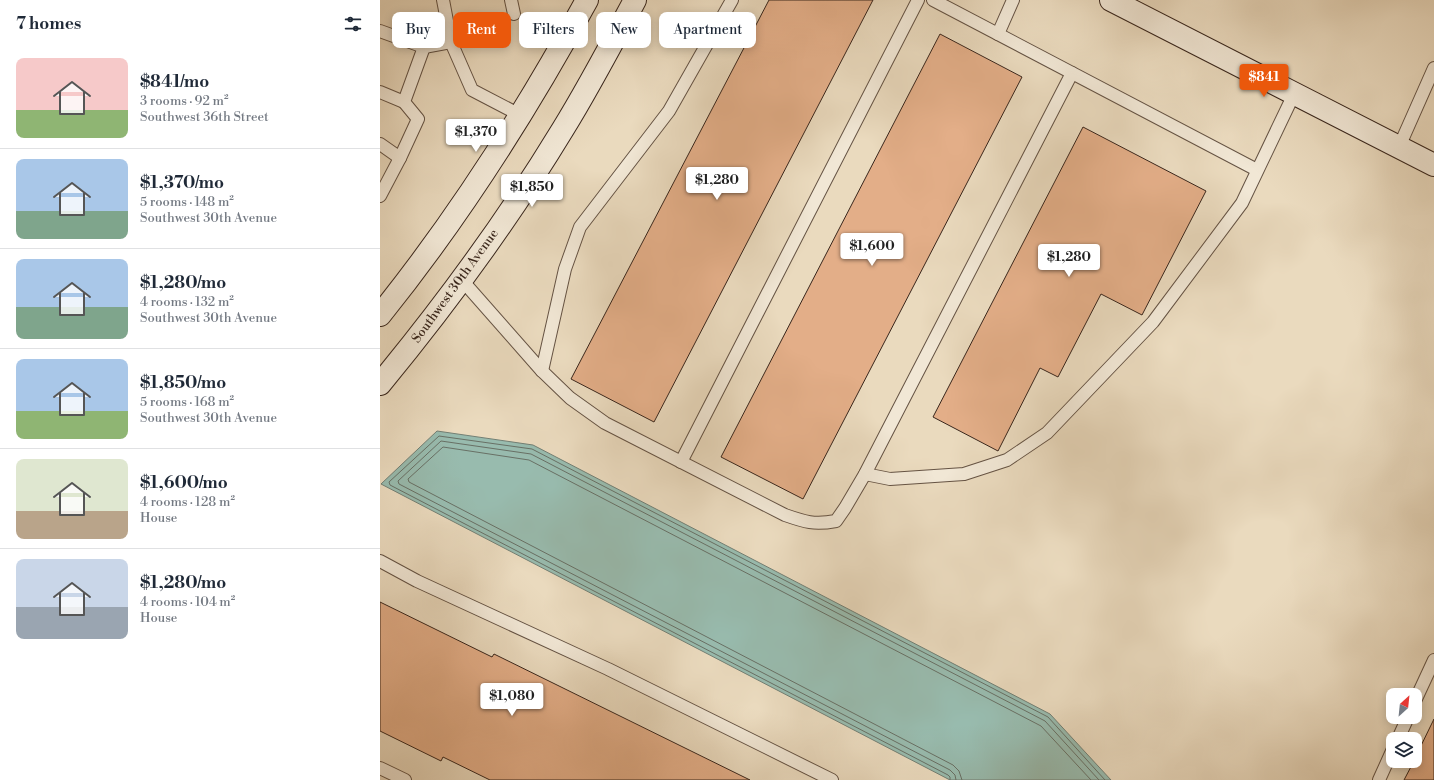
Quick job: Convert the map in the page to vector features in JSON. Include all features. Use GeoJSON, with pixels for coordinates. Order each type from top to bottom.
{"type":"FeatureCollection","features":[{"type":"Feature","properties":{"kind":"main road"},"geometry":{"type":"LineString","coordinates":[[383,306],[441,234],[483,173],[520,115],[587,0]]}},
{"type":"Feature","properties":{"kind":"main road","name":"Southwest 30th Avenue"},"geometry":{"type":"LineString","coordinates":[[380,384],[437,312],[523,190],[563,129],[635,0]]}},
{"type":"Feature","properties":{"kind":"main road"},"geometry":{"type":"LineString","coordinates":[[1111,0],[1434,165]]}},
{"type":"Feature","properties":{"kind":"lane"},"geometry":{"type":"LineString","coordinates":[[443,0],[451,42],[472,90],[520,115]]}},
{"type":"Feature","properties":{"kind":"lane"},"geometry":{"type":"LineString","coordinates":[[511,0],[514,14]]}},
{"type":"Feature","properties":{"kind":"lane"},"geometry":{"type":"LineString","coordinates":[[542,370],[565,269],[580,227],[669,111],[732,0]]}},
{"type":"Feature","properties":{"kind":"lane"},"geometry":{"type":"LineString","coordinates":[[681,462],[918,0]]}},
{"type":"Feature","properties":{"kind":"lane"},"geometry":{"type":"LineString","coordinates":[[933,0],[1257,170]]}},
{"type":"Feature","properties":{"kind":"lane"},"geometry":{"type":"LineString","coordinates":[[998,34],[1013,0]]}},
{"type":"Feature","properties":{"kind":"lane"},"geometry":{"type":"LineString","coordinates":[[380,31],[392,35]]}},
{"type":"Feature","properties":{"kind":"lane"},"geometry":{"type":"LineString","coordinates":[[445,43],[451,42]]}},
{"type":"Feature","properties":{"kind":"lane"},"geometry":{"type":"LineString","coordinates":[[404,102],[424,48]]}},
{"type":"Feature","properties":{"kind":"lane"},"geometry":{"type":"LineString","coordinates":[[1399,147],[1434,68]]}},
{"type":"Feature","properties":{"kind":"lane"},"geometry":{"type":"LineString","coordinates":[[461,279],[542,370],[570,398],[605,423],[785,515],[809,523],[836,521],[865,474],[1072,73]]}},
{"type":"Feature","properties":{"kind":"lane"},"geometry":{"type":"LineString","coordinates":[[380,92],[404,102],[418,119],[380,196]]}},
{"type":"Feature","properties":{"kind":"lane"},"geometry":{"type":"LineString","coordinates":[[865,474],[890,479],[964,474],[1007,460],[1047,433],[1153,322],[1242,203],[1294,94]]}},
{"type":"Feature","properties":{"kind":"lane"},"geometry":{"type":"LineString","coordinates":[[380,144],[400,158]]}},
{"type":"Feature","properties":{"kind":"lane"},"geometry":{"type":"LineString","coordinates":[[380,561],[417,580],[608,669],[832,780]]}},
{"type":"Feature","properties":{"kind":"lane"},"geometry":{"type":"LineString","coordinates":[[1421,688],[1434,660]]}},
{"type":"Feature","properties":{"kind":"lane"},"geometry":{"type":"LineString","coordinates":[[1379,780],[1386,764]]}},
{"type":"Feature","properties":{"kind":"lane"},"geometry":{"type":"LineString","coordinates":[[380,768],[405,780]]}},
{"type":"Feature","properties":{"kind":"water"},"geometry":{"type":"Polygon","coordinates":[[[437,431],[533,445],[1050,714],[1111,780],[950,780],[381,484],[437,431]]]}},
{"type":"Feature","properties":{"kind":"building"},"geometry":{"type":"Polygon","coordinates":[[[769,0],[873,0],[654,422],[571,379],[744,48],[756,48],[756,25],[769,0]]]}},
{"type":"Feature","properties":{"kind":"building"},"geometry":{"type":"Polygon","coordinates":[[[940,34],[1022,77],[803,499],[721,457],[940,34]]]}},
{"type":"Feature","properties":{"kind":"building"},"geometry":{"type":"Polygon","coordinates":[[[1083,127],[1206,191],[1142,315],[1101,294],[1058,377],[1040,368],[998,451],[933,417],[1083,127]]]}},
{"type":"Feature","properties":{"kind":"building"},"geometry":{"type":"Polygon","coordinates":[[[380,602],[492,657],[494,654],[750,780],[490,780],[443,757],[441,761],[380,731],[380,602]]]}},
{"type":"Feature","properties":{"kind":"building"},"geometry":{"type":"Polygon","coordinates":[[[1434,719],[1434,780],[1404,780],[1410,768],[1422,768],[1422,744],[1434,719]]]}}]}
